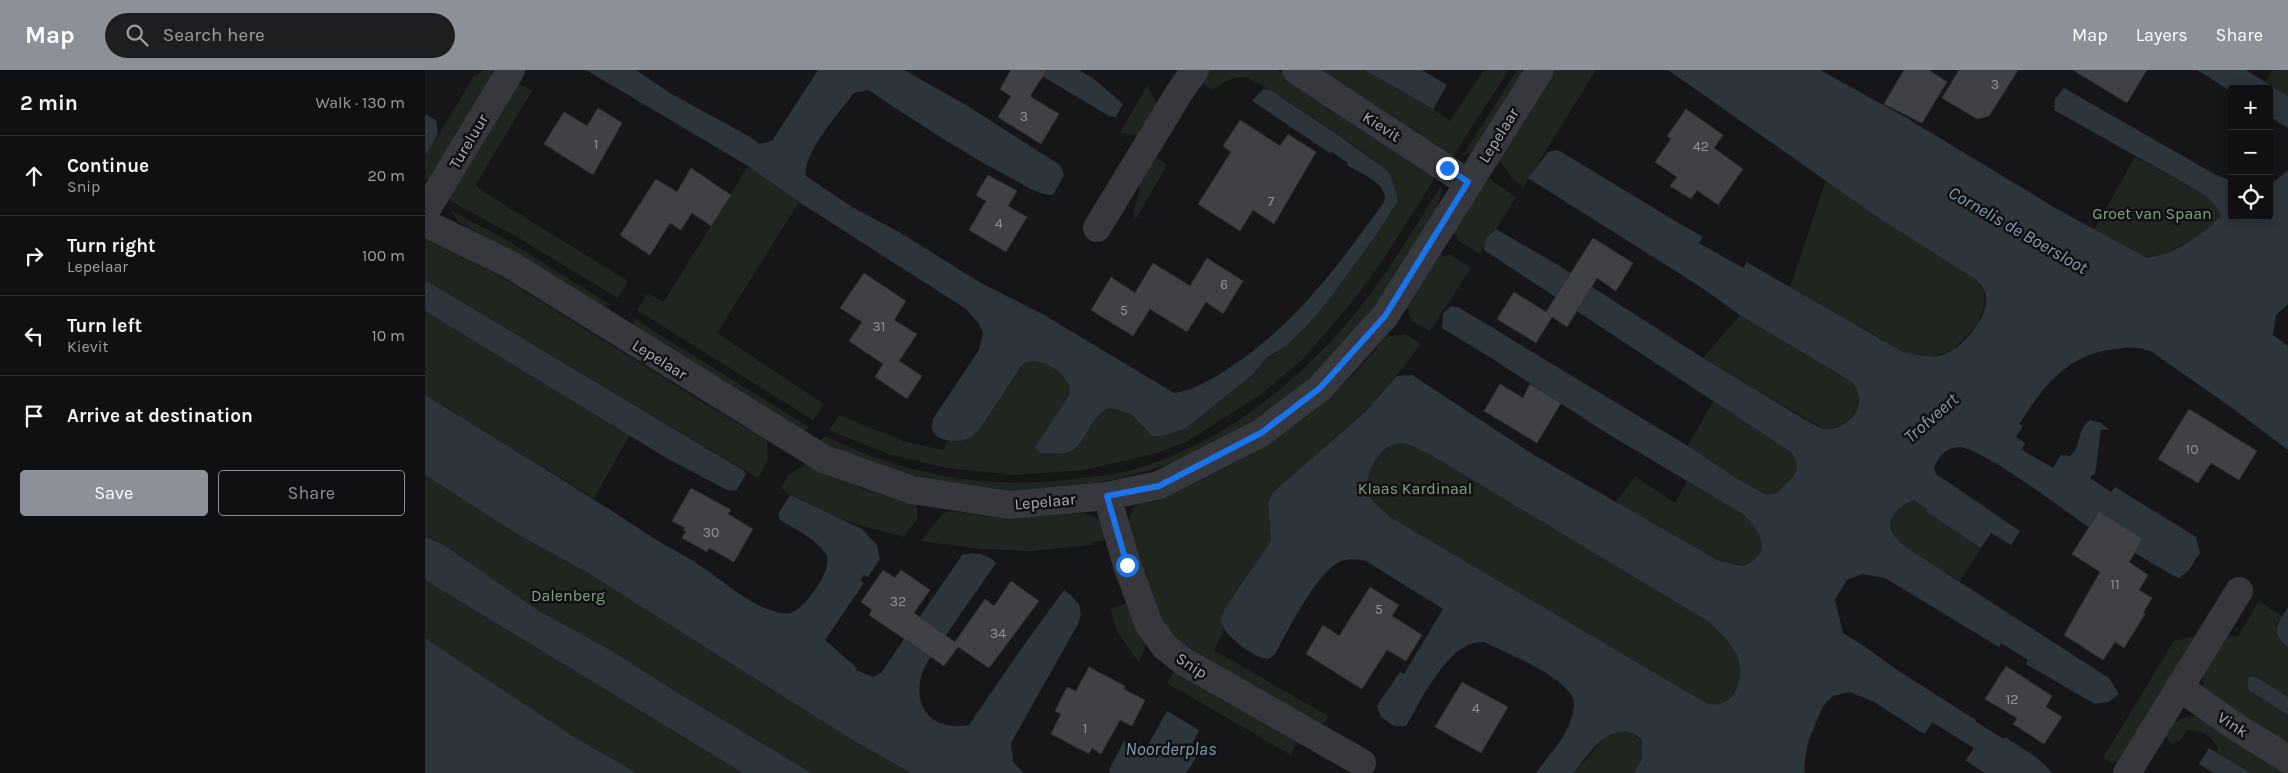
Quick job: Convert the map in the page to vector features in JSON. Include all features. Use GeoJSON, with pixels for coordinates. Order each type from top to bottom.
{"type":"FeatureCollection","features":[{"type":"Feature","properties":{"kind":"street","name":"Tureluur"},"geometry":{"type":"LineString","coordinates":[[425,212],[511,70]]}},
{"type":"Feature","properties":{"kind":"street"},"geometry":{"type":"LineString","coordinates":[[1097,228],[1195,70]]}},
{"type":"Feature","properties":{"kind":"street","name":"Kievit"},"geometry":{"type":"LineString","coordinates":[[1296,70],[1468,182]]}},
{"type":"Feature","properties":{"kind":"street","name":"Lepelaar"},"geometry":{"type":"LineString","coordinates":[[425,223],[509,264],[824,459],[912,490],[1010,506],[1107,496],[1159,486],[1261,433],[1320,388],[1385,316],[1539,70]]}},
{"type":"Feature","properties":{"kind":"street","name":"Snip"},"geometry":{"type":"LineString","coordinates":[[1107,496],[1127,565],[1149,625],[1165,646],[1183,661],[1362,763]]}},
{"type":"Feature","properties":{"kind":"street"},"geometry":{"type":"LineString","coordinates":[[2127,773],[2239,591]]}},
{"type":"Feature","properties":{"kind":"street","name":"Vink"},"geometry":{"type":"LineString","coordinates":[[2179,688],[2236,727],[2288,758]]}},
{"type":"Feature","properties":{"kind":"green space"},"geometry":{"type":"Polygon","coordinates":[[[484,70],[502,70],[430,177],[425,181],[425,153],[435,141],[474,76],[484,70]]]}},
{"type":"Feature","properties":{"kind":"green space"},"geometry":{"type":"Polygon","coordinates":[[[1207,70],[1278,70],[1437,175],[1384,258],[1354,300],[1303,359],[1263,393],[1188,441],[1157,453],[1085,470],[1013,475],[947,468],[888,454],[829,430],[839,415],[906,442],[944,450],[947,441],[971,437],[1021,366],[1027,362],[1035,361],[1043,363],[1058,372],[1069,383],[1070,389],[1068,397],[1035,447],[1080,443],[1097,415],[1111,408],[1131,414],[1152,436],[1163,436],[1186,428],[1251,376],[1268,358],[1286,346],[1331,297],[1379,231],[1397,202],[1384,169],[1340,135],[1270,90],[1244,77],[1227,81],[1213,90],[1196,80],[1207,70]]]}},
{"type":"Feature","properties":{"kind":"green space"},"geometry":{"type":"Polygon","coordinates":[[[1309,70],[1365,70],[1433,109],[1450,121],[1484,70],[1509,70],[1453,156],[1439,152],[1309,70]]]}},
{"type":"Feature","properties":{"kind":"green space"},"geometry":{"type":"Polygon","coordinates":[[[1517,70],[1521,70],[1523,75],[1475,152],[1463,155],[1517,70]]]}},
{"type":"Feature","properties":{"kind":"green space"},"geometry":{"type":"Polygon","coordinates":[[[1554,70],[1596,70],[1523,187],[1512,178],[1498,159],[1554,70]]]}},
{"type":"Feature","properties":{"kind":"green space"},"geometry":{"type":"Polygon","coordinates":[[[2273,70],[2288,70],[2288,96],[2273,85],[2265,81],[2273,70]]]}},
{"type":"Feature","properties":{"kind":"green space"},"geometry":{"type":"Polygon","coordinates":[[[515,81],[532,91],[476,184],[479,189],[628,281],[618,298],[517,237],[450,201],[450,195],[515,81]]]}},
{"type":"Feature","properties":{"kind":"green space"},"geometry":{"type":"Polygon","coordinates":[[[1147,86],[1159,108],[1141,136],[1120,133],[1147,86]]]}},
{"type":"Feature","properties":{"kind":"green space"},"geometry":{"type":"Polygon","coordinates":[[[1152,154],[1167,165],[1136,219],[1133,216],[1139,193],[1138,176],[1152,154]]]}},
{"type":"Feature","properties":{"kind":"green space","name":"Groet van Spaan"},"geometry":{"type":"Polygon","coordinates":[[[2135,157],[2205,195],[2213,203],[2221,217],[2204,233],[2160,256],[2152,257],[2143,256],[2126,249],[2094,230],[2135,157]]]}},
{"type":"Feature","properties":{"kind":"green space"},"geometry":{"type":"Polygon","coordinates":[[[748,166],[799,202],[717,333],[824,404],[813,420],[637,310],[648,293],[663,302],[665,300],[748,166]]]}},
{"type":"Feature","properties":{"kind":"green space"},"geometry":{"type":"Polygon","coordinates":[[[1490,179],[1516,197],[1496,229],[1491,232],[1480,254],[1458,241],[1457,236],[1452,233],[1486,180],[1490,179]]]}},
{"type":"Feature","properties":{"kind":"green space"},"geometry":{"type":"Polygon","coordinates":[[[1826,180],[1975,279],[1984,289],[1984,307],[1977,326],[1951,351],[1931,357],[1903,352],[1790,287],[1826,180]]]}},
{"type":"Feature","properties":{"kind":"green space"},"geometry":{"type":"Polygon","coordinates":[[[1441,186],[1441,195],[1437,207],[1414,249],[1360,324],[1326,361],[1289,395],[1249,424],[1206,448],[1161,467],[1112,480],[1015,492],[1000,491],[900,473],[853,457],[821,441],[825,436],[883,460],[942,476],[1003,482],[1066,480],[1106,475],[1129,471],[1160,461],[1217,433],[1244,416],[1295,377],[1340,331],[1368,297],[1394,261],[1441,186]]]}},
{"type":"Feature","properties":{"kind":"green space"},"geometry":{"type":"Polygon","coordinates":[[[450,210],[505,239],[611,305],[602,307],[459,222],[450,210]]]}},
{"type":"Feature","properties":{"kind":"green space"},"geometry":{"type":"Polygon","coordinates":[[[425,239],[498,275],[730,419],[767,439],[768,460],[758,478],[425,280],[425,239]]]}},
{"type":"Feature","properties":{"kind":"green space"},"geometry":{"type":"Polygon","coordinates":[[[1439,254],[1444,256],[1450,255],[1471,268],[1430,331],[1412,321],[1406,306],[1439,254]]]}},
{"type":"Feature","properties":{"kind":"green space"},"geometry":{"type":"Polygon","coordinates":[[[425,311],[630,435],[594,498],[425,395],[425,311]]]}},
{"type":"Feature","properties":{"kind":"green space"},"geometry":{"type":"Polygon","coordinates":[[[1740,315],[1852,382],[1859,393],[1857,408],[1843,426],[1824,429],[1703,358],[1740,315]]]}},
{"type":"Feature","properties":{"kind":"green space"},"geometry":{"type":"Polygon","coordinates":[[[633,318],[809,427],[805,432],[635,327],[633,318]]]}},
{"type":"Feature","properties":{"kind":"green space"},"geometry":{"type":"Polygon","coordinates":[[[1406,334],[1421,344],[1386,389],[1366,410],[1273,492],[1268,503],[1271,541],[1225,608],[1221,619],[1224,631],[1214,650],[1328,716],[1324,723],[1311,723],[1207,663],[1163,631],[1126,529],[1134,506],[1219,471],[1274,440],[1325,401],[1388,335],[1406,334]]]}},
{"type":"Feature","properties":{"kind":"green space"},"geometry":{"type":"Polygon","coordinates":[[[1713,401],[1792,453],[1797,466],[1794,476],[1777,493],[1767,495],[1741,481],[1688,446],[1713,401]]]}},
{"type":"Feature","properties":{"kind":"green space","name":"Klaas Kardinaal"},"geometry":{"type":"Polygon","coordinates":[[[1399,443],[1408,444],[1431,455],[1709,622],[1728,642],[1737,656],[1740,674],[1739,683],[1730,698],[1716,704],[1706,703],[1390,517],[1372,500],[1367,484],[1368,477],[1378,456],[1388,447],[1399,443]]]}},
{"type":"Feature","properties":{"kind":"green space"},"geometry":{"type":"Polygon","coordinates":[[[807,464],[866,490],[917,505],[917,519],[904,537],[872,529],[809,506],[781,488],[788,475],[807,464]]]}},
{"type":"Feature","properties":{"kind":"green space","name":"Dalenberg"},"geometry":{"type":"Polygon","coordinates":[[[425,475],[517,534],[588,573],[854,741],[911,773],[812,773],[612,651],[539,611],[442,545],[425,537],[425,475]]]}},
{"type":"Feature","properties":{"kind":"green space"},"geometry":{"type":"Polygon","coordinates":[[[1635,476],[1675,503],[1687,481],[1722,501],[1748,519],[1757,529],[1762,540],[1760,551],[1753,560],[1743,566],[1719,561],[1616,502],[1635,476]]]}},
{"type":"Feature","properties":{"kind":"green space"},"geometry":{"type":"Polygon","coordinates":[[[1914,500],[1927,509],[1927,512],[1981,548],[1960,581],[1914,553],[1893,534],[1891,525],[1893,515],[1903,504],[1914,500]]]}},
{"type":"Feature","properties":{"kind":"green space"},"geometry":{"type":"Polygon","coordinates":[[[948,511],[1027,517],[1084,513],[1101,520],[1111,539],[1092,542],[1092,545],[1030,551],[980,549],[921,541],[942,514],[948,511]]]}},
{"type":"Feature","properties":{"kind":"green space","name":"Dalenberg"},"geometry":{"type":"Polygon","coordinates":[[[425,580],[743,773],[637,773],[574,737],[425,638],[425,580]]]}},
{"type":"Feature","properties":{"kind":"green space"},"geometry":{"type":"Polygon","coordinates":[[[2259,601],[2282,616],[2277,624],[2281,642],[2288,647],[2288,697],[2256,677],[2247,681],[2247,686],[2288,715],[2288,749],[2205,690],[2203,683],[2206,663],[2220,637],[2238,636],[2259,601]]]}},
{"type":"Feature","properties":{"kind":"green space"},"geometry":{"type":"Polygon","coordinates":[[[1129,602],[1147,639],[1139,663],[1117,631],[1110,609],[1129,602]]]}},
{"type":"Feature","properties":{"kind":"green space"},"geometry":{"type":"Polygon","coordinates":[[[2198,635],[2125,760],[2112,763],[2103,758],[2174,641],[2198,635]]]}},
{"type":"Feature","properties":{"kind":"green space"},"geometry":{"type":"Polygon","coordinates":[[[1176,667],[1298,740],[1291,755],[1167,683],[1176,667]]]}},
{"type":"Feature","properties":{"kind":"green space"},"geometry":{"type":"Polygon","coordinates":[[[2193,716],[2203,716],[2288,768],[2288,773],[2251,773],[2216,752],[2218,749],[2216,744],[2210,737],[2197,731],[2188,730],[2179,741],[2171,744],[2164,733],[2167,729],[2176,721],[2193,716]]]}},
{"type":"Feature","properties":{"kind":"green space"},"geometry":{"type":"Polygon","coordinates":[[[1619,730],[1630,731],[1640,739],[1642,759],[1634,773],[1574,773],[1606,737],[1619,730]]]}},
{"type":"Feature","properties":{"kind":"water"},"geometry":{"type":"Polygon","coordinates":[[[586,70],[636,70],[670,93],[760,144],[772,141],[818,70],[904,70],[966,105],[1060,165],[1064,175],[1053,195],[1047,195],[1031,189],[993,168],[868,90],[854,93],[823,133],[810,156],[806,167],[806,176],[852,207],[899,232],[981,283],[1044,315],[1174,393],[1203,384],[1253,351],[1275,333],[1332,271],[1384,202],[1383,190],[1373,180],[1347,165],[1348,163],[1332,152],[1330,153],[1252,101],[1263,89],[1270,90],[1337,134],[1384,168],[1390,175],[1397,195],[1397,202],[1379,231],[1331,297],[1310,322],[1286,346],[1268,357],[1251,376],[1186,428],[1163,436],[1152,436],[1131,414],[1111,408],[1097,417],[1079,445],[1073,450],[1065,453],[1041,453],[1035,447],[1068,397],[1070,390],[1069,384],[1058,372],[1043,363],[1035,361],[1027,362],[1021,366],[988,416],[971,437],[958,441],[949,441],[940,438],[934,433],[933,419],[979,350],[983,333],[979,324],[966,309],[799,202],[748,166],[586,70]]]}},
{"type":"Feature","properties":{"kind":"water"},"geometry":{"type":"Polygon","coordinates":[[[1032,70],[1079,70],[1094,79],[1123,104],[1116,117],[1109,116],[1032,70]]]}},
{"type":"Feature","properties":{"kind":"water"},"geometry":{"type":"Polygon","coordinates":[[[1365,70],[1422,70],[1447,85],[1433,109],[1365,70]]]}},
{"type":"Feature","properties":{"kind":"water"},"geometry":{"type":"Polygon","coordinates":[[[1668,70],[1820,70],[1905,117],[2057,209],[2145,257],[2154,257],[2175,250],[2206,230],[2221,216],[2213,203],[2205,195],[2054,110],[2055,99],[2064,88],[2216,175],[2228,180],[2228,220],[2273,220],[2273,183],[2288,170],[2288,304],[2276,315],[2273,335],[2288,346],[2288,450],[2152,352],[2138,348],[2098,352],[2070,365],[2047,385],[2019,424],[2023,426],[2016,437],[2025,443],[2022,450],[2053,468],[2061,455],[2070,456],[2074,452],[2083,428],[2090,420],[2101,423],[2109,430],[2101,429],[2095,475],[2093,474],[2090,478],[2111,492],[2115,487],[2196,537],[2200,553],[2188,571],[2179,578],[2172,575],[2101,533],[2099,535],[2007,471],[1971,450],[1959,447],[1946,451],[1940,457],[1934,468],[1936,474],[2020,531],[2011,545],[1991,533],[1981,548],[1927,512],[1927,509],[1914,500],[1898,509],[1892,519],[1892,531],[1896,538],[1907,548],[2109,678],[2119,694],[2108,702],[2095,704],[2026,664],[2028,660],[2001,643],[1999,647],[1885,578],[1862,574],[1847,580],[1835,600],[1843,633],[1976,720],[1976,722],[2030,753],[2052,773],[1985,773],[1874,702],[1850,692],[1833,696],[1823,706],[1808,742],[1804,766],[1805,773],[1634,773],[1642,759],[1641,739],[1631,733],[1621,731],[1603,739],[1574,773],[1536,773],[1566,731],[1574,703],[1570,694],[1549,675],[1484,642],[1471,644],[1459,650],[1448,661],[1437,674],[1406,726],[1394,726],[1381,717],[1377,706],[1400,672],[1404,674],[1443,609],[1366,561],[1346,560],[1330,568],[1303,604],[1275,654],[1268,659],[1255,655],[1240,645],[1222,626],[1221,618],[1225,608],[1271,541],[1268,503],[1273,492],[1366,411],[1397,376],[1412,375],[1534,455],[1719,561],[1743,566],[1759,554],[1761,540],[1758,533],[1741,513],[1603,431],[1442,328],[1443,313],[1451,306],[1458,307],[1688,446],[1741,481],[1767,495],[1777,493],[1794,476],[1797,466],[1792,453],[1484,250],[1486,238],[1496,229],[1558,265],[1703,358],[1818,427],[1832,429],[1839,427],[1851,419],[1855,413],[1859,400],[1858,392],[1852,382],[1740,315],[1699,286],[1528,178],[1548,152],[1558,150],[1677,222],[1903,352],[1923,356],[1942,355],[1968,337],[1981,318],[1985,307],[1986,297],[1982,287],[1975,279],[1876,216],[1668,70]],[[1399,443],[1389,446],[1378,456],[1368,477],[1367,484],[1370,497],[1390,517],[1706,703],[1716,704],[1730,698],[1739,683],[1740,674],[1737,656],[1728,642],[1709,622],[1431,455],[1408,444],[1399,443]]]}},
{"type":"Feature","properties":{"kind":"water"},"geometry":{"type":"Polygon","coordinates":[[[2197,70],[2246,70],[2270,85],[2228,85],[2228,89],[2197,70]]]}},
{"type":"Feature","properties":{"kind":"water"},"geometry":{"type":"Polygon","coordinates":[[[2273,87],[2288,96],[2288,128],[2273,119],[2273,87]]]}},
{"type":"Feature","properties":{"kind":"water"},"geometry":{"type":"Polygon","coordinates":[[[425,114],[436,120],[438,134],[427,153],[425,153],[425,114]]]}},
{"type":"Feature","properties":{"kind":"water"},"geometry":{"type":"Polygon","coordinates":[[[425,280],[743,470],[746,474],[736,491],[727,490],[668,459],[425,311],[425,280]]]}},
{"type":"Feature","properties":{"kind":"water"},"geometry":{"type":"Polygon","coordinates":[[[425,395],[575,487],[663,544],[695,562],[746,598],[766,609],[784,613],[795,611],[806,602],[817,587],[822,579],[827,563],[827,557],[819,546],[807,536],[780,520],[778,514],[790,495],[862,529],[877,545],[880,559],[868,577],[864,575],[860,580],[864,583],[825,640],[857,668],[856,670],[873,677],[881,673],[962,555],[976,554],[989,557],[996,563],[928,661],[922,674],[919,687],[920,699],[924,710],[931,718],[941,723],[954,726],[969,725],[1064,590],[1079,605],[1081,614],[1078,624],[1011,743],[1013,762],[1024,773],[911,773],[854,741],[588,573],[517,534],[425,475],[425,395]]]}},
{"type":"Feature","properties":{"kind":"water"},"geometry":{"type":"Polygon","coordinates":[[[425,537],[442,544],[539,611],[612,651],[812,773],[743,773],[425,580],[425,537]]]}},
{"type":"Feature","properties":{"kind":"water"},"geometry":{"type":"Polygon","coordinates":[[[2288,608],[2288,647],[2279,638],[2277,628],[2288,608]]]}},
{"type":"Feature","properties":{"kind":"water"},"geometry":{"type":"Polygon","coordinates":[[[425,638],[574,737],[637,773],[425,773],[425,638]]]}},
{"type":"Feature","properties":{"kind":"water"},"geometry":{"type":"Polygon","coordinates":[[[2249,677],[2256,677],[2288,697],[2288,715],[2249,690],[2247,683],[2249,677]]]}},
{"type":"Feature","properties":{"kind":"water","name":"Noorderplas"},"geometry":{"type":"Polygon","coordinates":[[[1167,711],[1199,730],[1192,744],[1201,751],[1186,773],[1110,773],[1109,770],[1124,741],[1144,752],[1167,711]]]}},
{"type":"Feature","properties":{"kind":"water"},"geometry":{"type":"Polygon","coordinates":[[[2209,748],[2251,773],[2214,773],[2199,764],[2209,748]]]}},
{"type":"Feature","properties":{"kind":"pier"},"geometry":{"type":"Polygon","coordinates":[[[1704,235],[1748,261],[1743,268],[1699,243],[1704,235]]]}},
{"type":"Feature","properties":{"kind":"pier"},"geometry":{"type":"Polygon","coordinates":[[[1932,722],[1974,748],[1965,761],[1924,735],[1932,722]]]}},
{"type":"Feature","properties":{"kind":"building"},"geometry":{"type":"Polygon","coordinates":[[[1011,70],[1047,70],[1030,96],[1059,114],[1041,144],[998,117],[1011,96],[1000,89],[1011,70]]]}},
{"type":"Feature","properties":{"kind":"building"},"geometry":{"type":"Polygon","coordinates":[[[1904,70],[1929,70],[1947,82],[1922,123],[1884,104],[1904,70]]]}},
{"type":"Feature","properties":{"kind":"building"},"geometry":{"type":"Polygon","coordinates":[[[1959,70],[2018,70],[1989,116],[1977,119],[1942,98],[1959,70]]]}},
{"type":"Feature","properties":{"kind":"building"},"geometry":{"type":"Polygon","coordinates":[[[2073,70],[2147,70],[2127,103],[2073,70]]]}},
{"type":"Feature","properties":{"kind":"building"},"geometry":{"type":"Polygon","coordinates":[[[598,108],[622,123],[593,175],[544,144],[564,112],[587,126],[598,108]]]}},
{"type":"Feature","properties":{"kind":"building"},"geometry":{"type":"Polygon","coordinates":[[[1686,109],[1723,135],[1714,148],[1743,169],[1718,205],[1697,190],[1691,199],[1670,186],[1677,177],[1655,162],[1671,139],[1667,136],[1686,109]]]}},
{"type":"Feature","properties":{"kind":"building"},"geometry":{"type":"Polygon","coordinates":[[[1240,120],[1280,146],[1288,134],[1316,152],[1274,224],[1253,210],[1240,231],[1198,204],[1231,152],[1223,146],[1240,120]]]}},
{"type":"Feature","properties":{"kind":"building"},"geometry":{"type":"Polygon","coordinates":[[[691,168],[731,195],[711,226],[692,213],[681,230],[670,223],[650,255],[620,235],[656,179],[677,192],[691,168]]]}},
{"type":"Feature","properties":{"kind":"building"},"geometry":{"type":"Polygon","coordinates":[[[988,175],[1017,191],[1008,206],[1027,217],[1006,252],[969,230],[986,201],[976,195],[988,175]]]}},
{"type":"Feature","properties":{"kind":"building"},"geometry":{"type":"Polygon","coordinates":[[[1593,238],[1633,263],[1616,291],[1597,278],[1567,327],[1552,317],[1536,343],[1497,319],[1514,292],[1546,312],[1593,238]]]}},
{"type":"Feature","properties":{"kind":"building"},"geometry":{"type":"Polygon","coordinates":[[[1207,258],[1243,281],[1223,314],[1206,302],[1187,332],[1150,309],[1133,336],[1091,310],[1111,277],[1135,293],[1153,263],[1190,286],[1207,258]]]}},
{"type":"Feature","properties":{"kind":"building"},"geometry":{"type":"Polygon","coordinates":[[[864,273],[906,301],[894,320],[917,334],[899,361],[922,376],[907,399],[875,377],[883,364],[849,341],[862,322],[840,308],[864,273]]]}},
{"type":"Feature","properties":{"kind":"building"},"geometry":{"type":"Polygon","coordinates":[[[1500,384],[1523,398],[1530,384],[1561,403],[1537,443],[1484,411],[1500,384]]]}},
{"type":"Feature","properties":{"kind":"building"},"geometry":{"type":"Polygon","coordinates":[[[2189,409],[2257,451],[2239,480],[2211,463],[2198,483],[2158,459],[2189,409]]]}},
{"type":"Feature","properties":{"kind":"building"},"geometry":{"type":"Polygon","coordinates":[[[691,488],[731,510],[728,514],[753,529],[734,562],[709,548],[707,552],[682,538],[686,531],[683,530],[685,528],[672,521],[691,488]]]}},
{"type":"Feature","properties":{"kind":"building"},"geometry":{"type":"Polygon","coordinates":[[[2099,511],[2143,539],[2129,562],[2148,575],[2139,590],[2152,598],[2143,613],[2145,614],[2124,648],[2115,642],[2103,660],[2064,635],[2100,572],[2072,554],[2099,511]]]}},
{"type":"Feature","properties":{"kind":"building"},"geometry":{"type":"Polygon","coordinates":[[[883,570],[895,578],[901,570],[930,590],[914,613],[955,642],[985,599],[994,606],[1011,581],[1039,601],[989,668],[958,647],[944,666],[869,615],[872,610],[861,602],[883,570]]]}},
{"type":"Feature","properties":{"kind":"building"},"geometry":{"type":"Polygon","coordinates":[[[1370,587],[1399,605],[1392,616],[1422,635],[1406,661],[1387,650],[1362,689],[1306,654],[1323,625],[1339,636],[1370,587]]]}},
{"type":"Feature","properties":{"kind":"building"},"geometry":{"type":"Polygon","coordinates":[[[2006,666],[2052,696],[2046,707],[2062,717],[2044,744],[2013,724],[2017,718],[1985,699],[2006,666]]]}},
{"type":"Feature","properties":{"kind":"building"},"geometry":{"type":"Polygon","coordinates":[[[1089,667],[1125,686],[1124,689],[1145,700],[1132,726],[1120,720],[1101,754],[1092,748],[1089,754],[1051,734],[1061,714],[1055,711],[1067,687],[1076,691],[1089,667]]]}},
{"type":"Feature","properties":{"kind":"building"},"geometry":{"type":"Polygon","coordinates":[[[1462,682],[1508,707],[1481,753],[1435,727],[1462,682]]]}},
{"type":"Feature","properties":{"kind":"route"},"geometry":{"type":"LineString","coordinates":[[1127,565],[1107,496],[1159,486],[1261,433],[1320,388],[1385,316],[1468,182],[1447,168]]}},
{"type":"Feature","properties":{"kind":"water label","name":"Cornelis de Boersloot"},"geometry":{"type":"Point","coordinates":[2018,230]}},
{"type":"Feature","properties":{"kind":"water label","name":"Trofveert"},"geometry":{"type":"Point","coordinates":[1931,418]}}]}
